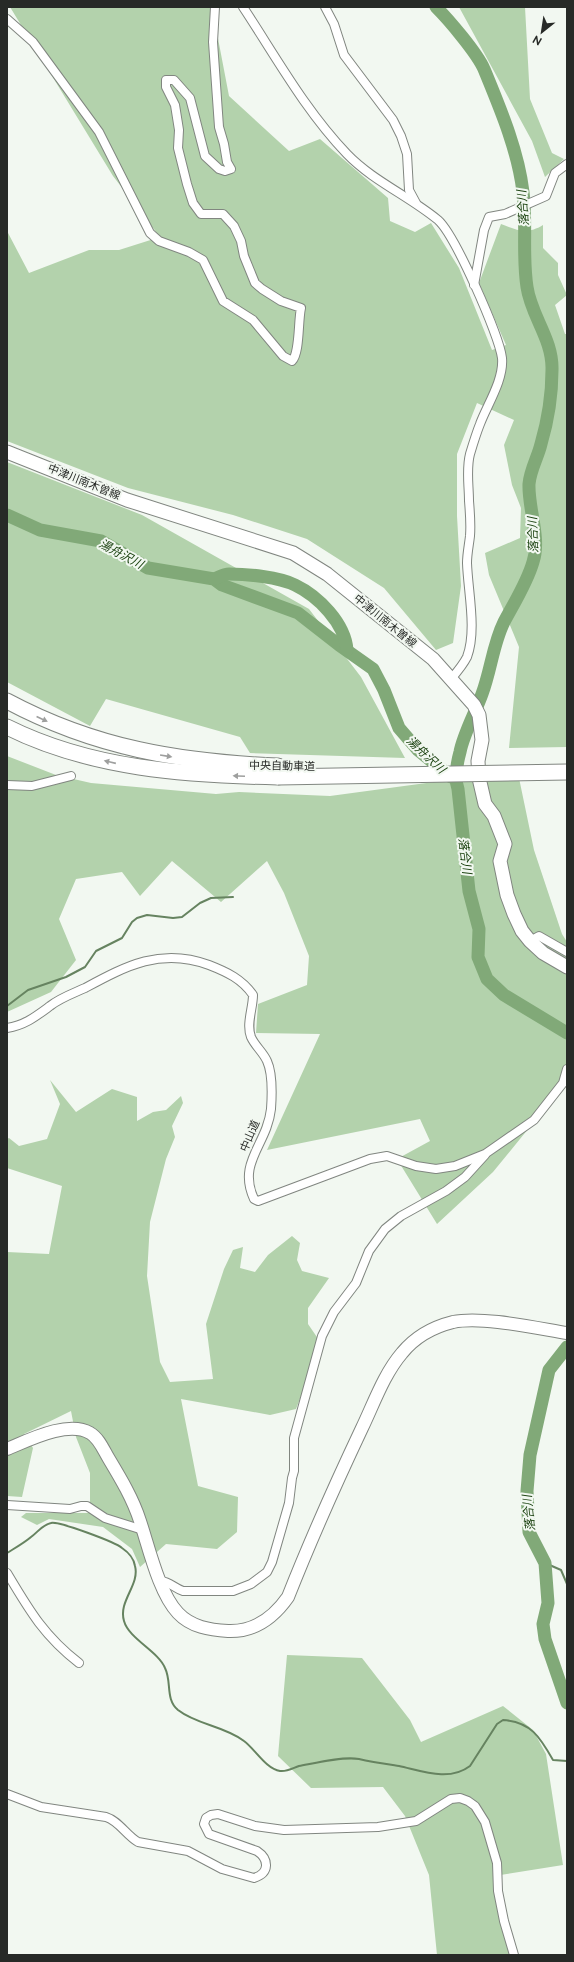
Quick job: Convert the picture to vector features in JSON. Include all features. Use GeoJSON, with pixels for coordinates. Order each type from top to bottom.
{"type":"FeatureCollection","features":[{"type":"Feature","properties":{"kind":"highway","name":"中央自動車道"},"geometry":{"type":"LineString","coordinates":[[7,701],[54,724],[91,738],[126,748],[196,761],[278,772],[567,763]]}},
{"type":"Feature","properties":{"kind":"highway","name":"中央自動車道"},"geometry":{"type":"LineString","coordinates":[[7,727],[46,744],[85,757],[121,765],[194,773],[567,772]]}},
{"type":"Feature","properties":{"kind":"main road","name":"中津川南木曽線"},"geometry":{"type":"LineString","coordinates":[[7,452],[127,500],[293,553],[327,574],[433,659],[477,710],[482,740],[478,761],[485,804],[494,816],[505,844],[500,861],[507,895],[522,931],[530,941],[543,952],[567,967]]}},
{"type":"Feature","properties":{"kind":"street"},"geometry":{"type":"LineString","coordinates":[[7,19],[33,42],[99,132],[150,233],[159,241],[189,252],[203,260],[223,301],[253,320],[283,356],[292,361],[296,358],[298,320],[301,308],[281,301],[262,289],[251,276],[244,256],[241,240],[234,226],[223,214],[201,214],[193,203],[178,148],[179,130],[174,105],[166,87],[166,80],[174,80],[190,98],[205,156],[219,169],[225,171],[231,169],[227,162],[219,127],[213,42],[214,7]]}},
{"type":"Feature","properties":{"kind":"street"},"geometry":{"type":"LineString","coordinates":[[243,7],[296,91],[348,155],[375,178],[417,204],[440,222],[454,241],[498,342],[502,358],[501,367],[469,456],[470,534],[467,559],[471,620],[470,635],[467,655],[462,666],[451,679]]}},
{"type":"Feature","properties":{"kind":"street"},"geometry":{"type":"LineString","coordinates":[[324,7],[334,24],[344,55],[392,120],[401,136],[407,154],[409,190],[417,204]]}},
{"type":"Feature","properties":{"kind":"street"},"geometry":{"type":"LineString","coordinates":[[474,285],[484,230],[489,217],[505,214],[546,196],[555,174],[567,164]]}},
{"type":"Feature","properties":{"kind":"street"},"geometry":{"type":"LineString","coordinates":[[7,784],[32,786],[71,776]]}},
{"type":"Feature","properties":{"kind":"street"},"geometry":{"type":"LineString","coordinates":[[530,941],[539,936],[567,952]]}},
{"type":"Feature","properties":{"kind":"street","name":"中山道"},"geometry":{"type":"LineString","coordinates":[[7,1028],[26,1023],[50,1006],[133,963],[162,958],[202,962],[231,974],[241,981],[254,995],[249,1026],[251,1037],[267,1061],[270,1074],[271,1099],[268,1122],[263,1138],[249,1169],[249,1188],[254,1199],[258,1201],[370,1159],[387,1156],[416,1166],[436,1169],[455,1166],[485,1154],[534,1120],[563,1084],[567,1069]]}},
{"type":"Feature","properties":{"kind":"street"},"geometry":{"type":"LineString","coordinates":[[161,1581],[168,1582],[175,1588],[183,1591],[233,1591],[252,1584],[267,1572],[272,1562],[289,1503],[294,1471],[294,1438],[322,1336],[334,1312],[356,1283],[369,1251],[385,1229],[402,1216],[446,1191],[465,1177],[485,1154]]}},
{"type":"Feature","properties":{"kind":"street"},"geometry":{"type":"LineString","coordinates":[[7,1449],[65,1428],[79,1428],[91,1433],[118,1472],[130,1497],[168,1599],[176,1611],[200,1627],[234,1631],[252,1627],[267,1620],[281,1607],[288,1597],[324,1509],[354,1444],[391,1370],[402,1352],[424,1334],[453,1322],[467,1320],[522,1326],[567,1334]]}},
{"type":"Feature","properties":{"kind":"street"},"geometry":{"type":"LineString","coordinates":[[7,1505],[70,1509],[87,1506],[105,1518],[143,1530]]}},
{"type":"Feature","properties":{"kind":"street"},"geometry":{"type":"LineString","coordinates":[[7,1572],[45,1632],[62,1650],[79,1663]]}},
{"type":"Feature","properties":{"kind":"street"},"geometry":{"type":"LineString","coordinates":[[7,1794],[41,1807],[96,1814],[112,1819],[138,1842],[188,1851],[222,1869],[254,1878],[264,1873],[266,1862],[264,1856],[257,1851],[209,1834],[204,1824],[206,1818],[218,1814],[255,1826],[284,1830],[378,1827],[416,1821],[451,1799],[460,1798],[476,1806],[485,1822],[497,1863],[498,1891],[504,1922],[514,1955]]}},
{"type":"Feature","properties":{"kind":"green space"},"geometry":{"type":"Polygon","coordinates":[[[10,7],[212,7],[229,96],[289,151],[320,139],[388,198],[390,221],[415,232],[431,223],[459,268],[492,350],[506,345],[479,283],[501,224],[517,230],[527,231],[543,225],[543,248],[558,263],[558,275],[567,295],[555,305],[565,334],[567,334],[567,747],[509,748],[519,647],[489,575],[485,553],[520,538],[521,508],[512,485],[504,445],[514,420],[477,403],[457,454],[457,516],[461,586],[453,643],[436,650],[384,588],[307,539],[233,515],[128,488],[7,441],[7,231],[29,273],[89,250],[119,250],[160,237],[113,176],[10,7]]]}},
{"type":"Feature","properties":{"kind":"green space"},"geometry":{"type":"Polygon","coordinates":[[[459,7],[525,7],[530,99],[552,153],[564,159],[545,177],[532,141],[459,7]]]}},
{"type":"Feature","properties":{"kind":"green space"},"geometry":{"type":"Polygon","coordinates":[[[7,462],[142,515],[309,609],[361,677],[405,758],[250,753],[240,737],[106,699],[90,726],[7,682],[7,462]]]}},
{"type":"Feature","properties":{"kind":"green space"},"geometry":{"type":"Polygon","coordinates":[[[7,756],[56,775],[91,783],[216,794],[239,792],[330,796],[493,774],[519,778],[534,850],[562,934],[567,942],[567,1074],[550,1093],[533,1123],[493,1172],[437,1224],[397,1159],[430,1141],[420,1119],[267,1150],[320,1034],[256,1033],[258,1004],[307,985],[309,956],[284,893],[267,861],[221,902],[172,861],[140,896],[122,872],[76,879],[59,919],[76,960],[51,992],[7,1012],[7,756]]]}},
{"type":"Feature","properties":{"kind":"green space"},"geometry":{"type":"Polygon","coordinates":[[[50,1080],[76,1112],[112,1089],[137,1097],[137,1121],[153,1112],[166,1110],[181,1096],[183,1103],[172,1126],[175,1137],[166,1159],[150,1222],[147,1276],[160,1362],[170,1382],[213,1379],[206,1324],[224,1269],[233,1250],[243,1247],[240,1268],[255,1272],[268,1255],[292,1236],[300,1243],[297,1260],[302,1271],[329,1278],[308,1308],[308,1324],[321,1343],[296,1409],[270,1415],[181,1399],[198,1486],[238,1497],[237,1532],[217,1549],[166,1544],[140,1567],[132,1549],[103,1527],[49,1519],[37,1525],[21,1517],[26,1513],[90,1513],[90,1473],[76,1437],[71,1411],[24,1434],[33,1448],[22,1497],[7,1496],[7,1252],[49,1254],[62,1186],[7,1168],[7,1139],[9,1138],[19,1146],[47,1139],[60,1104],[50,1080]]]}},
{"type":"Feature","properties":{"kind":"green space"},"geometry":{"type":"Polygon","coordinates":[[[287,1655],[362,1658],[410,1720],[421,1742],[503,1706],[533,1730],[546,1754],[563,1865],[494,1876],[500,1916],[511,1955],[437,1955],[429,1875],[405,1816],[383,1787],[311,1788],[278,1756],[287,1655]]]}},
{"type":"Feature","properties":{"kind":"waterway","name":"落合川"},"geometry":{"type":"LineString","coordinates":[[436,7],[462,37],[480,62],[508,129],[521,176],[523,192],[525,216],[525,263],[529,298],[546,338],[552,370],[548,416],[529,484],[530,503],[536,543],[533,562],[524,585],[500,630],[485,685],[464,738],[457,766],[456,780],[469,891],[479,929],[478,957],[487,979],[504,995],[567,1033]]}},
{"type":"Feature","properties":{"kind":"waterway","name":"湯舟沢川"},"geometry":{"type":"LineString","coordinates":[[7,515],[40,530],[101,541],[148,568],[214,579],[222,585],[298,613],[373,669],[384,690],[399,728],[418,750],[451,777]]}},
{"type":"Feature","properties":{"kind":"waterway","name":"湯舟沢川"},"geometry":{"type":"LineString","coordinates":[[214,579],[227,574],[263,576],[295,585],[313,596],[336,620],[345,640],[347,650]]}},
{"type":"Feature","properties":{"kind":"waterway"},"geometry":{"type":"LineString","coordinates":[[7,1006],[28,990],[66,977],[85,967],[96,951],[122,938],[132,922],[137,918],[147,915],[173,918],[182,917],[200,903],[211,898],[233,897]]}},
{"type":"Feature","properties":{"kind":"waterway","name":"落合川"},"geometry":{"type":"LineString","coordinates":[[567,1347],[549,1370],[530,1455],[527,1491],[529,1532],[545,1563],[548,1603],[543,1624],[545,1639],[567,1703]]}},
{"type":"Feature","properties":{"kind":"waterway"},"geometry":{"type":"LineString","coordinates":[[7,1553],[34,1535],[43,1527],[51,1523],[56,1523],[87,1532],[109,1541],[124,1550],[133,1561],[136,1573],[135,1580],[124,1607],[124,1621],[132,1634],[156,1656],[165,1668],[171,1701],[174,1706],[194,1719],[236,1736],[244,1741],[270,1767],[280,1771],[337,1759],[352,1758],[435,1774],[462,1771],[470,1766],[497,1724],[503,1720],[513,1721],[528,1727],[544,1744],[553,1760],[567,1761]]}},
{"type":"Feature","properties":{"kind":"waterway"},"geometry":{"type":"LineString","coordinates":[[545,1563],[561,1570],[567,1584]]}}]}
